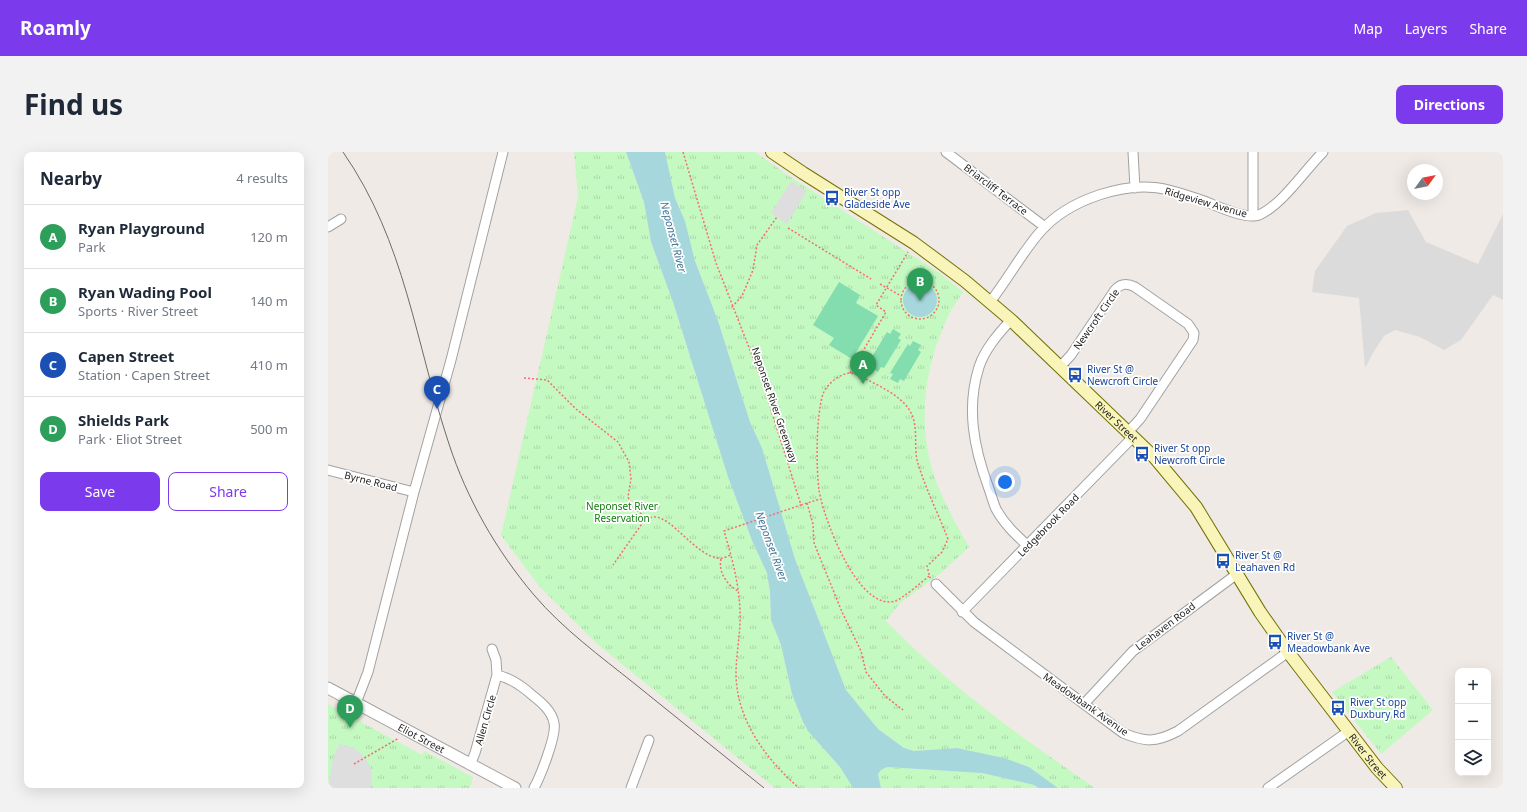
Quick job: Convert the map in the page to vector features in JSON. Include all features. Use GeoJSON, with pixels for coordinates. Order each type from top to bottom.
{"type":"FeatureCollection","features":[{"type":"Feature","properties":{"kind":"main road","name":"River Street"},"geometry":{"type":"LineString","coordinates":[[772,152],[803,174],[914,243],[990,302],[1011,320],[1164,468],[1188,497],[1238,574],[1260,612],[1288,652],[1377,768],[1396,788]]}},
{"type":"Feature","properties":{"kind":"street"},"geometry":{"type":"LineString","coordinates":[[356,704],[368,672],[414,492],[451,360],[503,152]]}},
{"type":"Feature","properties":{"kind":"street","name":"Briarcliff Terrace"},"geometry":{"type":"LineString","coordinates":[[946,152],[1045,227]]}},
{"type":"Feature","properties":{"kind":"street"},"geometry":{"type":"LineString","coordinates":[[1133,152],[1135,188]]}},
{"type":"Feature","properties":{"kind":"street"},"geometry":{"type":"LineString","coordinates":[[1253,152],[1253,216]]}},
{"type":"Feature","properties":{"kind":"street","name":"Ridgeview Avenue"},"geometry":{"type":"LineString","coordinates":[[990,302],[1045,227],[1064,212],[1099,195],[1135,188],[1168,189],[1230,212],[1253,216],[1258,215],[1284,197],[1296,181],[1324,152]]}},
{"type":"Feature","properties":{"kind":"street"},"geometry":{"type":"LineString","coordinates":[[328,227],[341,220]]}},
{"type":"Feature","properties":{"kind":"street","name":"Newcroft Circle"},"geometry":{"type":"LineString","coordinates":[[1060,367],[1071,355],[1115,290],[1121,285],[1128,284],[1135,287],[1188,324],[1194,333],[1193,340],[1130,434]]}},
{"type":"Feature","properties":{"kind":"street"},"geometry":{"type":"LineString","coordinates":[[1011,320],[990,346],[979,368],[972,401],[973,430],[979,462],[996,509],[1012,532],[1028,546]]}},
{"type":"Feature","properties":{"kind":"street","name":"Ledgebrook Road"},"geometry":{"type":"LineString","coordinates":[[962,612],[1028,546],[1130,434]]}},
{"type":"Feature","properties":{"kind":"street","name":"Byrne Road"},"geometry":{"type":"LineString","coordinates":[[328,470],[414,492]]}},
{"type":"Feature","properties":{"kind":"street","name":"Leahaven Road"},"geometry":{"type":"LineString","coordinates":[[1084,704],[1133,651],[1238,574]]}},
{"type":"Feature","properties":{"kind":"street","name":"Meadowbank Avenue"},"geometry":{"type":"LineString","coordinates":[[936,584],[962,612],[1123,733],[1142,740],[1155,740],[1178,731],[1288,652]]}},
{"type":"Feature","properties":{"kind":"street","name":"Allen Circle"},"geometry":{"type":"LineString","coordinates":[[470,765],[475,753],[497,674],[496,660],[492,649]]}},
{"type":"Feature","properties":{"kind":"street"},"geometry":{"type":"LineString","coordinates":[[497,674],[511,680],[526,690],[543,704],[553,720],[555,731],[534,788]]}},
{"type":"Feature","properties":{"kind":"street","name":"Eliot Street"},"geometry":{"type":"LineString","coordinates":[[328,688],[515,788]]}},
{"type":"Feature","properties":{"kind":"street"},"geometry":{"type":"LineString","coordinates":[[1268,788],[1349,731]]}},
{"type":"Feature","properties":{"kind":"street"},"geometry":{"type":"LineString","coordinates":[[631,788],[649,740]]}},
{"type":"Feature","properties":{"kind":"path","name":"Neponset River Greenway"},"geometry":{"type":"LineString","coordinates":[[683,152],[716,263],[762,382],[800,506]]}},
{"type":"Feature","properties":{"kind":"path"},"geometry":{"type":"LineString","coordinates":[[732,307],[742,296],[753,270],[756,246],[777,217]]}},
{"type":"Feature","properties":{"kind":"path"},"geometry":{"type":"LineString","coordinates":[[788,228],[872,279]]}},
{"type":"Feature","properties":{"kind":"path"},"geometry":{"type":"LineString","coordinates":[[850,373],[886,312],[876,306],[914,243]]}},
{"type":"Feature","properties":{"kind":"path"},"geometry":{"type":"LineString","coordinates":[[925,281],[935,288],[939,299],[938,305],[931,316],[919,319],[907,314],[901,302],[901,296],[903,290],[912,282],[925,281]]}},
{"type":"Feature","properties":{"kind":"path"},"geometry":{"type":"LineString","coordinates":[[880,284],[901,296]]}},
{"type":"Feature","properties":{"kind":"path"},"geometry":{"type":"LineString","coordinates":[[850,373],[858,375],[896,397],[912,415],[917,459],[948,539],[942,552],[927,566],[929,576],[896,601],[882,602],[871,596],[858,581],[846,562],[836,543],[821,498],[817,466],[818,436],[824,394],[829,384],[839,377],[850,373]]}},
{"type":"Feature","properties":{"kind":"path"},"geometry":{"type":"LineString","coordinates":[[524,378],[547,380],[576,409],[618,442],[630,462],[631,479],[628,497],[633,508],[646,518],[656,517],[667,522],[686,539],[712,557],[721,559],[731,555]]}},
{"type":"Feature","properties":{"kind":"path"},"geometry":{"type":"LineString","coordinates":[[799,788],[768,758],[753,735],[739,700],[736,676],[740,634],[739,592],[724,531],[821,498]]}},
{"type":"Feature","properties":{"kind":"path"},"geometry":{"type":"LineString","coordinates":[[807,503],[813,524],[814,543],[842,612],[861,651],[866,672],[885,696],[903,710]]}},
{"type":"Feature","properties":{"kind":"path"},"geometry":{"type":"LineString","coordinates":[[613,566],[646,518]]}},
{"type":"Feature","properties":{"kind":"path"},"geometry":{"type":"LineString","coordinates":[[721,559],[720,564],[726,581],[731,587],[739,592]]}},
{"type":"Feature","properties":{"kind":"path"},"geometry":{"type":"LineString","coordinates":[[354,764],[399,738]]}},
{"type":"Feature","properties":{"kind":"shaded area"},"geometry":{"type":"Polygon","coordinates":[[[791,181],[807,191],[787,224],[771,213],[791,181]]]}},
{"type":"Feature","properties":{"kind":"shaded area"},"geometry":{"type":"Polygon","coordinates":[[[1408,210],[1426,242],[1478,264],[1503,214],[1503,300],[1493,295],[1461,340],[1444,350],[1420,337],[1395,330],[1384,336],[1365,368],[1359,298],[1312,292],[1315,271],[1347,226],[1376,213],[1408,210]]]}},
{"type":"Feature","properties":{"kind":"shaded area"},"geometry":{"type":"Polygon","coordinates":[[[339,744],[355,748],[366,759],[372,772],[371,788],[328,788],[333,758],[339,744]]]}},
{"type":"Feature","properties":{"kind":"green space","name":"Neponset River Reservation"},"geometry":{"type":"Polygon","coordinates":[[[574,152],[626,152],[644,202],[651,242],[673,302],[728,477],[753,543],[767,573],[770,592],[771,620],[781,645],[792,694],[808,731],[840,767],[853,788],[775,788],[597,644],[539,586],[501,535],[578,197],[574,152]]]}},
{"type":"Feature","properties":{"kind":"green space"},"geometry":{"type":"Polygon","coordinates":[[[665,152],[755,152],[786,174],[938,272],[963,292],[948,317],[938,340],[932,360],[925,400],[925,421],[926,441],[936,481],[951,515],[969,547],[942,572],[900,603],[886,621],[935,667],[986,710],[1095,788],[1058,788],[1029,767],[1022,764],[958,748],[914,751],[904,748],[878,729],[846,690],[795,559],[762,448],[750,422],[718,321],[695,261],[685,221],[675,198],[665,152]]]}},
{"type":"Feature","properties":{"kind":"green space"},"geometry":{"type":"Polygon","coordinates":[[[839,282],[860,295],[856,303],[878,316],[852,359],[829,345],[834,338],[813,325],[839,282]]]}},
{"type":"Feature","properties":{"kind":"green space"},"geometry":{"type":"Polygon","coordinates":[[[893,329],[901,334],[898,338],[901,340],[884,368],[881,367],[878,372],[870,367],[873,362],[870,360],[887,332],[890,334],[893,329]]]}},
{"type":"Feature","properties":{"kind":"green space"},"geometry":{"type":"Polygon","coordinates":[[[913,341],[921,345],[918,350],[921,352],[904,381],[900,379],[898,383],[890,379],[893,374],[890,373],[908,344],[910,346],[913,341]]]}},
{"type":"Feature","properties":{"kind":"green space"},"geometry":{"type":"Polygon","coordinates":[[[1391,657],[1433,710],[1381,754],[1332,692],[1391,657]]]}},
{"type":"Feature","properties":{"kind":"green space"},"geometry":{"type":"Polygon","coordinates":[[[328,704],[422,755],[424,751],[473,777],[470,788],[328,788],[328,704]]]}},
{"type":"Feature","properties":{"kind":"green space"},"geometry":{"type":"Polygon","coordinates":[[[887,767],[982,773],[1034,785],[1038,788],[881,788],[878,774],[881,770],[887,767]]]}},
{"type":"Feature","properties":{"kind":"water","name":"Neponset River"},"geometry":{"type":"Polygon","coordinates":[[[626,152],[665,152],[675,198],[685,221],[695,261],[718,321],[750,422],[762,448],[795,559],[846,690],[878,729],[904,748],[914,751],[957,748],[1004,758],[1029,767],[1058,788],[1038,788],[1034,785],[982,773],[887,767],[881,770],[878,774],[881,788],[853,788],[840,767],[808,731],[792,694],[781,645],[771,620],[770,592],[767,573],[753,543],[728,477],[673,302],[651,242],[644,202],[626,152]]]}},
{"type":"Feature","properties":{"kind":"water"},"geometry":{"type":"Polygon","coordinates":[[[917,283],[923,283],[927,284],[934,290],[937,300],[936,307],[930,314],[923,317],[917,317],[913,316],[906,310],[903,303],[903,297],[904,293],[910,286],[917,283]]]}},
{"type":"Feature","properties":{"kind":"tram line"},"geometry":{"type":"LineString","coordinates":[[343,152],[364,186],[395,257],[407,294],[437,406],[456,464],[474,504],[495,542],[520,578],[534,595],[569,631],[764,788]]}},
{"type":"Feature","properties":{"kind":"place","name":"River St opp Gladeside Ave"},"geometry":{"type":"Point","coordinates":[832,198]}},
{"type":"Feature","properties":{"kind":"place","name":"Ryan Wading Pool"},"geometry":{"type":"Point","coordinates":[920,301]}},
{"type":"Feature","properties":{"kind":"place","name":"River St @ Newcroft Circle"},"geometry":{"type":"Point","coordinates":[1075,375]}},
{"type":"Feature","properties":{"kind":"place","name":"Ryan Playground"},"geometry":{"type":"Point","coordinates":[863,384]}},
{"type":"Feature","properties":{"kind":"place","name":"Capen Street"},"geometry":{"type":"Point","coordinates":[437,409]}},
{"type":"Feature","properties":{"kind":"place","name":"River St opp Newcroft Circle"},"geometry":{"type":"Point","coordinates":[1142,454]}},
{"type":"Feature","properties":{"kind":"place","name":"River St @ Leahaven Rd"},"geometry":{"type":"Point","coordinates":[1223,561]}},
{"type":"Feature","properties":{"kind":"place","name":"River St @ Meadowbank Ave"},"geometry":{"type":"Point","coordinates":[1275,642]}},
{"type":"Feature","properties":{"kind":"place","name":"River St opp Duxbury Rd"},"geometry":{"type":"Point","coordinates":[1338,708]}},
{"type":"Feature","properties":{"kind":"place","name":"Shields Park"},"geometry":{"type":"Point","coordinates":[350,728]}}]}
